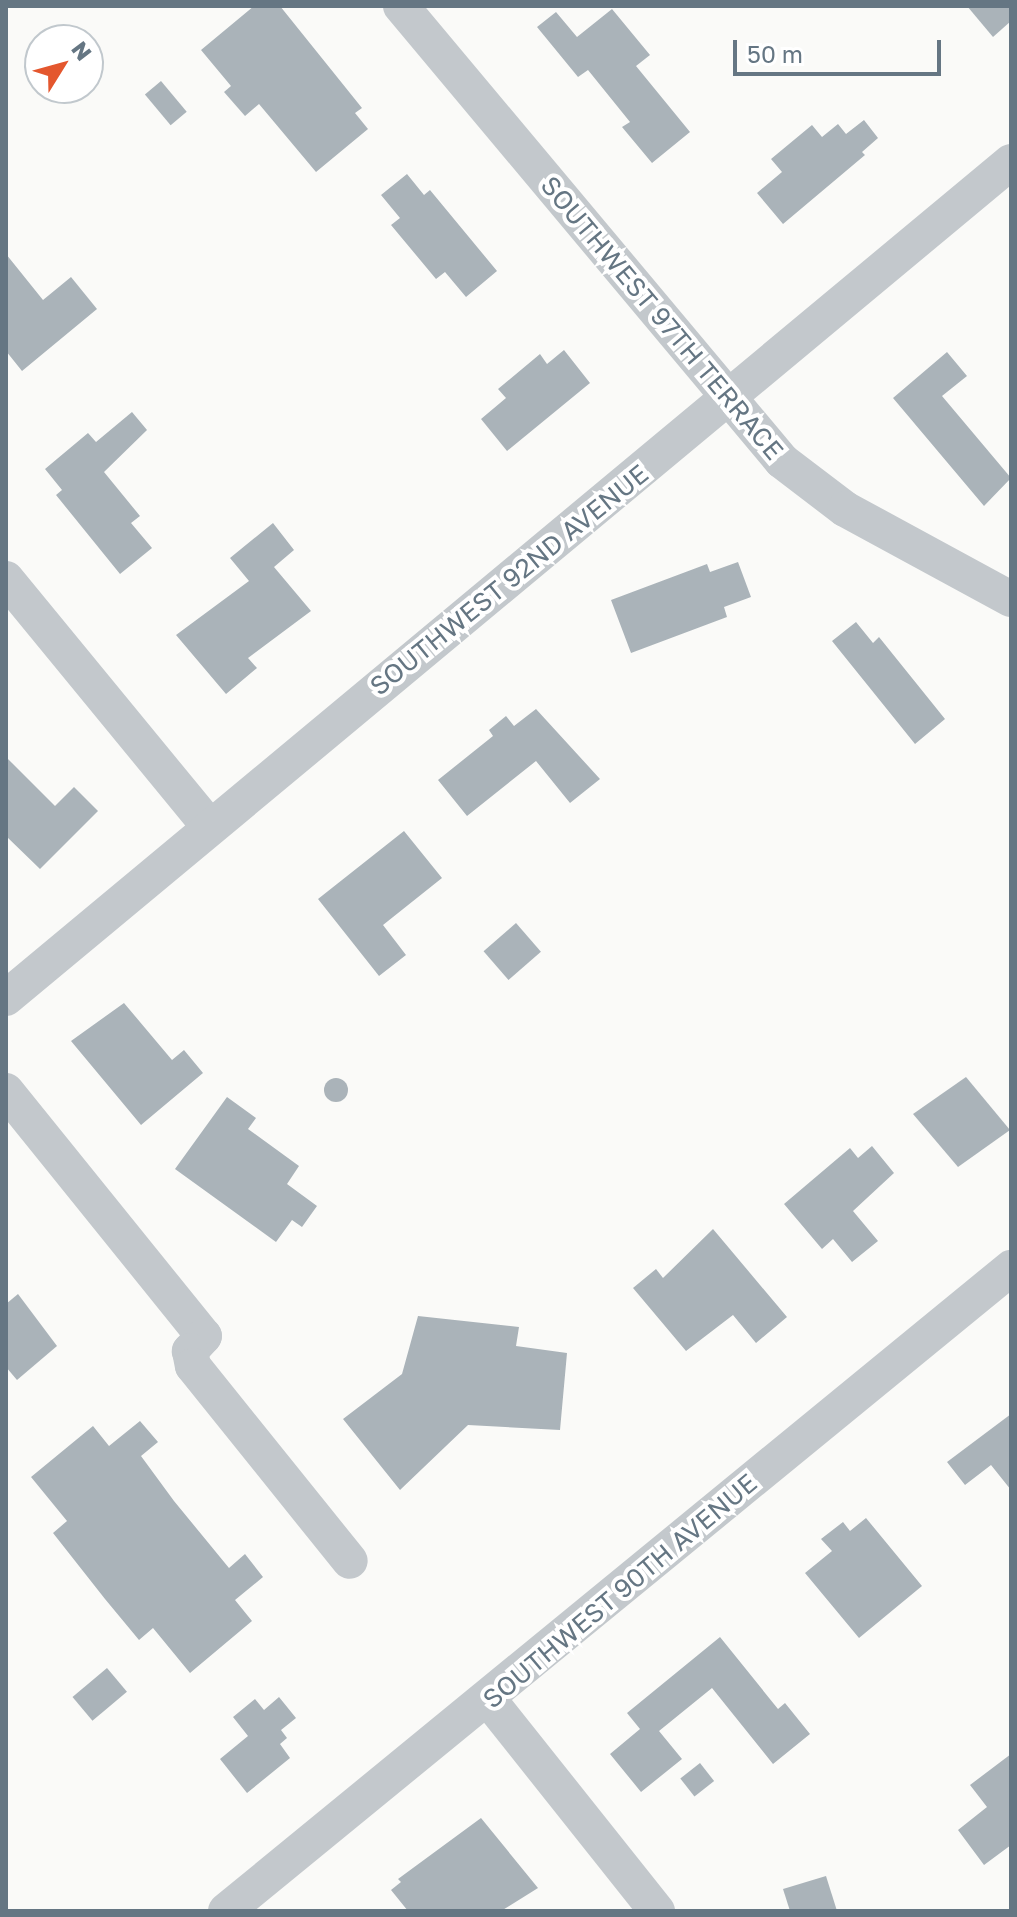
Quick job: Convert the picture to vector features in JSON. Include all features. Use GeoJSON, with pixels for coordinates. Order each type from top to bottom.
{"type":"FeatureCollection","features":[{"type":"Feature","properties":{"kind":"street","name":"SOUTHWEST 97TH TERRACE"},"geometry":{"type":"LineString","coordinates":[[401,6],[727,401],[782,461],[845,509],[1011,599]]}},
{"type":"Feature","properties":{"kind":"street","name":"SOUTHWEST 92ND AVENUE"},"geometry":{"type":"LineString","coordinates":[[6,998],[1011,162]]}},
{"type":"Feature","properties":{"kind":"street"},"geometry":{"type":"LineString","coordinates":[[6,579],[210,827]]}},
{"type":"Feature","properties":{"kind":"street"},"geometry":{"type":"LineString","coordinates":[[6,1091],[204,1336],[190,1351],[193,1366],[350,1561]]}},
{"type":"Feature","properties":{"kind":"street","name":"SOUTHWEST 90TH AVENUE"},"geometry":{"type":"LineString","coordinates":[[226,1911],[489,1700],[1011,1268]]}},
{"type":"Feature","properties":{"kind":"street"},"geometry":{"type":"LineString","coordinates":[[489,1700],[657,1911]]}},
{"type":"Feature","properties":{"kind":"building"},"geometry":{"type":"Polygon","coordinates":[[[254,6],[280,6],[362,108],[355,113],[368,129],[316,172],[259,104],[245,116],[224,92],[231,86],[201,50],[254,6]]]}},
{"type":"Feature","properties":{"kind":"building"},"geometry":{"type":"Polygon","coordinates":[[[967,6],[1011,6],[1011,21],[993,37],[967,6]]]}},
{"type":"Feature","properties":{"kind":"building"},"geometry":{"type":"Polygon","coordinates":[[[612,9],[650,55],[636,66],[690,132],[652,163],[622,127],[630,122],[588,70],[578,77],[537,27],[556,12],[577,37],[612,9]]]}},
{"type":"Feature","properties":{"kind":"building"},"geometry":{"type":"Polygon","coordinates":[[[161,81],[187,112],[171,125],[145,94],[161,81]]]}},
{"type":"Feature","properties":{"kind":"building"},"geometry":{"type":"Polygon","coordinates":[[[864,120],[878,138],[862,152],[865,155],[783,224],[757,193],[782,172],[771,159],[812,125],[822,137],[838,124],[846,134],[864,120]]]}},
{"type":"Feature","properties":{"kind":"building"},"geometry":{"type":"Polygon","coordinates":[[[407,174],[424,195],[430,190],[497,271],[466,297],[445,272],[436,279],[391,225],[400,218],[381,195],[407,174]]]}},
{"type":"Feature","properties":{"kind":"building"},"geometry":{"type":"Polygon","coordinates":[[[6,254],[43,300],[71,277],[97,309],[22,371],[6,351],[6,254]]]}},
{"type":"Feature","properties":{"kind":"building"},"geometry":{"type":"Polygon","coordinates":[[[564,350],[590,383],[507,451],[481,419],[506,398],[498,389],[540,354],[547,364],[564,350]]]}},
{"type":"Feature","properties":{"kind":"building"},"geometry":{"type":"Polygon","coordinates":[[[947,352],[967,376],[942,396],[1011,478],[984,506],[893,398],[947,352]]]}},
{"type":"Feature","properties":{"kind":"building"},"geometry":{"type":"Polygon","coordinates":[[[132,412],[147,430],[104,472],[140,516],[131,523],[152,548],[120,574],[56,495],[62,490],[45,469],[88,433],[96,442],[132,412]]]}},
{"type":"Feature","properties":{"kind":"building"},"geometry":{"type":"Polygon","coordinates":[[[273,523],[294,550],[274,567],[311,611],[248,658],[257,668],[226,694],[176,635],[249,581],[230,558],[273,523]]]}},
{"type":"Feature","properties":{"kind":"building"},"geometry":{"type":"Polygon","coordinates":[[[738,562],[751,597],[724,607],[727,617],[631,653],[611,600],[707,564],[710,572],[738,562]]]}},
{"type":"Feature","properties":{"kind":"building"},"geometry":{"type":"Polygon","coordinates":[[[856,622],[873,643],[879,637],[945,719],[915,744],[832,641],[856,622]]]}},
{"type":"Feature","properties":{"kind":"building"},"geometry":{"type":"Polygon","coordinates":[[[536,709],[600,779],[570,803],[536,761],[467,816],[438,780],[493,736],[489,730],[506,716],[514,726],[536,709]]]}},
{"type":"Feature","properties":{"kind":"building"},"geometry":{"type":"Polygon","coordinates":[[[6,757],[55,806],[74,787],[98,811],[40,869],[6,836],[6,757]]]}},
{"type":"Feature","properties":{"kind":"building"},"geometry":{"type":"Polygon","coordinates":[[[404,831],[442,878],[383,925],[406,955],[379,976],[318,899],[404,831]]]}},
{"type":"Feature","properties":{"kind":"building"},"geometry":{"type":"Polygon","coordinates":[[[516,923],[541,952],[508,980],[484,951],[516,923]]]}},
{"type":"Feature","properties":{"kind":"building"},"geometry":{"type":"Polygon","coordinates":[[[124,1003],[172,1060],[184,1050],[203,1073],[141,1125],[71,1041],[124,1003]]]}},
{"type":"Feature","properties":{"kind":"building"},"geometry":{"type":"Polygon","coordinates":[[[966,1077],[1010,1130],[958,1167],[913,1114],[966,1077]]]}},
{"type":"Feature","properties":{"kind":"building"},"geometry":{"type":"Polygon","coordinates":[[[336,1078],[344,1082],[348,1090],[344,1098],[336,1102],[328,1098],[324,1090],[328,1082],[336,1078]]]}},
{"type":"Feature","properties":{"kind":"building"},"geometry":{"type":"Polygon","coordinates":[[[227,1097],[256,1118],[248,1129],[299,1166],[287,1184],[317,1206],[302,1227],[292,1220],[276,1242],[175,1169],[227,1097]]]}},
{"type":"Feature","properties":{"kind":"building"},"geometry":{"type":"Polygon","coordinates":[[[872,1146],[894,1173],[853,1211],[878,1241],[852,1262],[833,1239],[822,1249],[784,1204],[850,1148],[858,1158],[872,1146]]]}},
{"type":"Feature","properties":{"kind":"building"},"geometry":{"type":"Polygon","coordinates":[[[713,1229],[787,1317],[756,1343],[733,1315],[686,1351],[633,1288],[656,1269],[663,1278],[713,1229]]]}},
{"type":"Feature","properties":{"kind":"building"},"geometry":{"type":"Polygon","coordinates":[[[18,1294],[57,1346],[17,1380],[6,1367],[6,1304],[18,1294]]]}},
{"type":"Feature","properties":{"kind":"building"},"geometry":{"type":"Polygon","coordinates":[[[418,1316],[519,1327],[516,1346],[567,1353],[560,1430],[468,1425],[400,1490],[343,1419],[402,1374],[418,1316]]]}},
{"type":"Feature","properties":{"kind":"building"},"geometry":{"type":"Polygon","coordinates":[[[1011,1414],[1011,1490],[991,1465],[965,1485],[947,1462],[1011,1414]]]}},
{"type":"Feature","properties":{"kind":"building"},"geometry":{"type":"Polygon","coordinates":[[[140,1421],[158,1442],[141,1456],[174,1501],[229,1568],[245,1554],[263,1577],[235,1600],[252,1621],[190,1673],[153,1628],[139,1640],[105,1599],[53,1533],[67,1521],[31,1477],[93,1426],[109,1446],[140,1421]]]}},
{"type":"Feature","properties":{"kind":"building"},"geometry":{"type":"Polygon","coordinates":[[[866,1518],[922,1586],[859,1638],[805,1573],[832,1551],[821,1539],[843,1522],[850,1531],[866,1518]]]}},
{"type":"Feature","properties":{"kind":"building"},"geometry":{"type":"Polygon","coordinates":[[[720,1637],[778,1709],[785,1703],[810,1734],[773,1764],[712,1688],[659,1731],[682,1759],[641,1792],[610,1754],[640,1729],[627,1713],[720,1637]]]}},
{"type":"Feature","properties":{"kind":"building"},"geometry":{"type":"Polygon","coordinates":[[[107,1668],[127,1692],[92,1721],[73,1697],[107,1668]]]}},
{"type":"Feature","properties":{"kind":"building"},"geometry":{"type":"Polygon","coordinates":[[[279,1697],[296,1718],[281,1730],[287,1738],[280,1744],[290,1758],[247,1793],[220,1759],[248,1736],[233,1717],[255,1699],[264,1710],[279,1697]]]}},
{"type":"Feature","properties":{"kind":"building"},"geometry":{"type":"Polygon","coordinates":[[[1011,1754],[1011,1845],[984,1865],[958,1830],[987,1807],[970,1785],[1011,1754]]]}},
{"type":"Feature","properties":{"kind":"building"},"geometry":{"type":"Polygon","coordinates":[[[700,1763],[714,1781],[694,1797],[680,1778],[700,1763]]]}},
{"type":"Feature","properties":{"kind":"building"},"geometry":{"type":"Polygon","coordinates":[[[481,1818],[538,1888],[501,1911],[408,1911],[391,1890],[401,1882],[398,1879],[481,1818]]]}},
{"type":"Feature","properties":{"kind":"building"},"geometry":{"type":"Polygon","coordinates":[[[826,1876],[837,1911],[790,1911],[783,1889],[826,1876]]]}}]}
